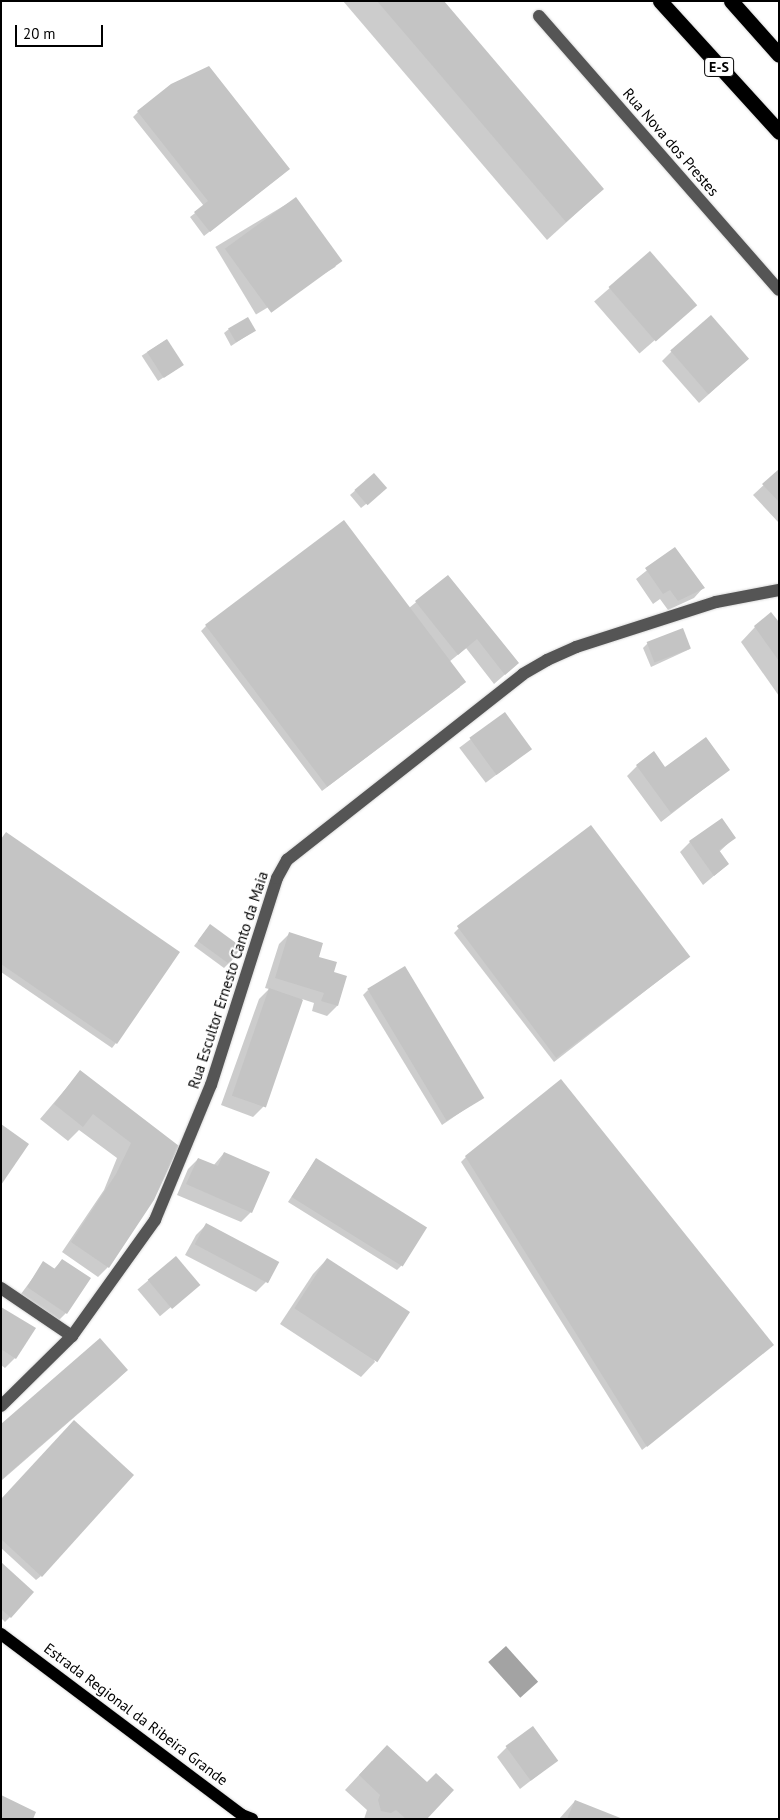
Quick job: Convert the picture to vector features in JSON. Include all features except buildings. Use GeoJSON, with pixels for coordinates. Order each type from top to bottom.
{"type":"FeatureCollection","features":[{"type":"Feature","properties":{"kind":"highway","name":"E-S"},"geometry":{"type":"LineString","coordinates":[[660,1],[779,132]]}},
{"type":"Feature","properties":{"kind":"highway"},"geometry":{"type":"LineString","coordinates":[[731,1],[779,55]]}},
{"type":"Feature","properties":{"kind":"main road","name":"Estrada Regional da Ribeira Grande"},"geometry":{"type":"LineString","coordinates":[[1,1634],[242,1815],[252,1819]]}},
{"type":"Feature","properties":{"kind":"street","name":"Rua Nova dos Prestes"},"geometry":{"type":"LineString","coordinates":[[539,16],[779,290]]}},
{"type":"Feature","properties":{"kind":"street","name":"Rua Escultor Ernesto Canto da Maia"},"geometry":{"type":"LineString","coordinates":[[1,1406],[72,1336],[155,1220],[211,1085],[276,878],[287,860],[523,674],[547,660],[576,647],[716,602],[779,590]]}},
{"type":"Feature","properties":{"kind":"street"},"geometry":{"type":"LineString","coordinates":[[1,1288],[72,1336]]}},
{"type":"Feature","properties":{"kind":"shaded area"},"geometry":{"type":"Polygon","coordinates":[[[506,1646],[538,1682],[520,1698],[488,1662],[506,1646]]]}}]}
